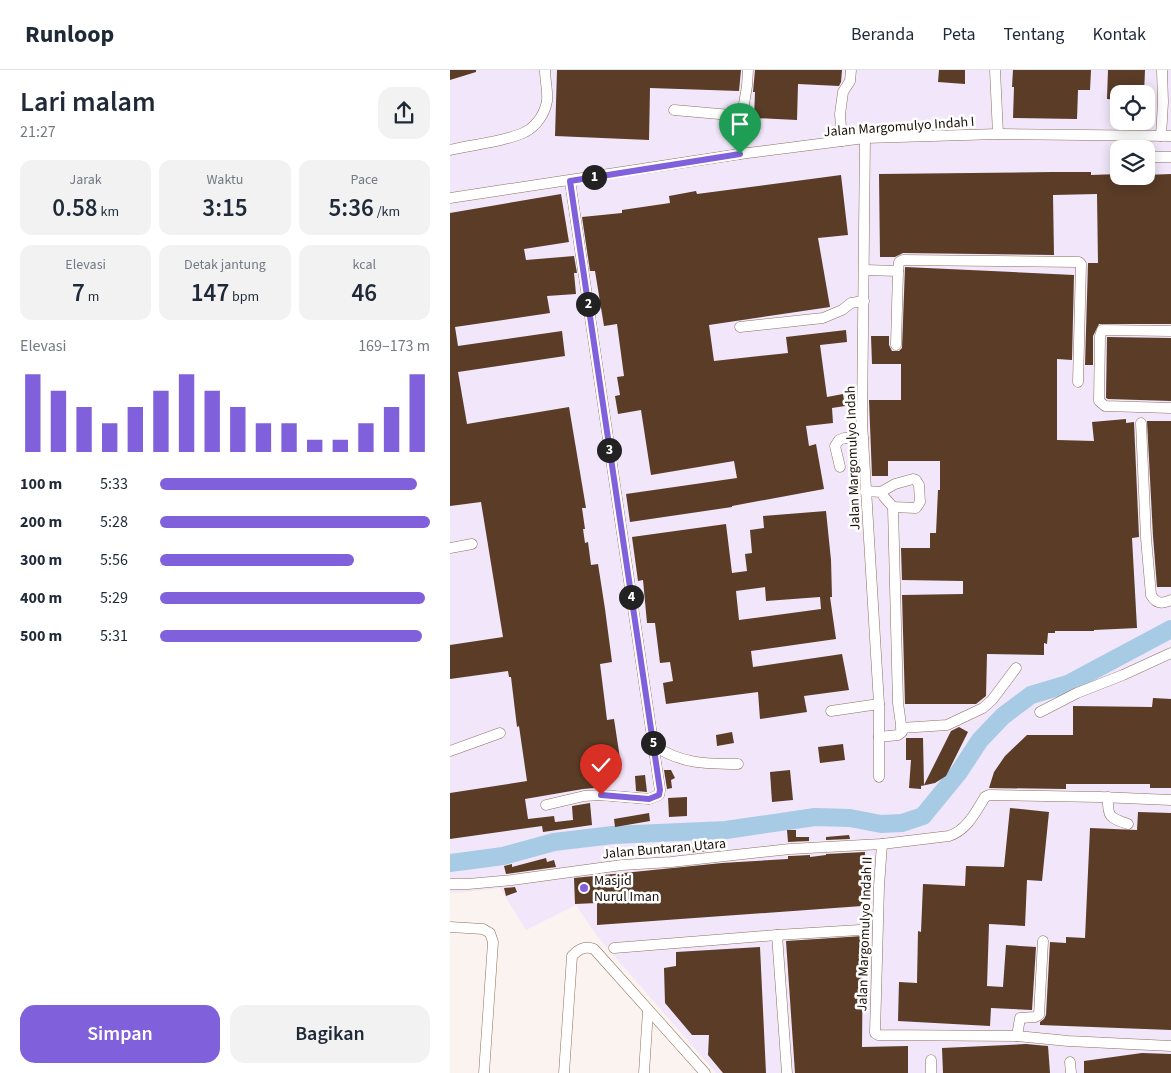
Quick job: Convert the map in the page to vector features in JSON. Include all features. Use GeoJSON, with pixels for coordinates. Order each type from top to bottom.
{"type":"FeatureCollection","features":[{"type":"Feature","properties":{"kind":"street"},"geometry":{"type":"LineString","coordinates":[[450,150],[512,136],[525,132],[534,125],[543,114],[547,100],[545,70]]}},
{"type":"Feature","properties":{"kind":"street"},"geometry":{"type":"LineString","coordinates":[[740,154],[742,116],[748,70]]}},
{"type":"Feature","properties":{"kind":"street"},"geometry":{"type":"LineString","coordinates":[[842,141],[840,114],[843,92],[850,81],[851,70]]}},
{"type":"Feature","properties":{"kind":"street"},"geometry":{"type":"LineString","coordinates":[[995,70],[998,134]]}},
{"type":"Feature","properties":{"kind":"street"},"geometry":{"type":"LineString","coordinates":[[1162,70],[1166,136]]}},
{"type":"Feature","properties":{"kind":"street"},"geometry":{"type":"LineString","coordinates":[[674,110],[742,116]]}},
{"type":"Feature","properties":{"kind":"street","name":"Jalan Margomulyo Indah I"},"geometry":{"type":"LineString","coordinates":[[450,198],[740,154],[864,138],[998,134],[1166,136]]}},
{"type":"Feature","properties":{"kind":"street","name":"Jalan Margomulyo Indah"},"geometry":{"type":"LineString","coordinates":[[864,138],[863,438],[879,704],[879,777]]}},
{"type":"Feature","properties":{"kind":"street"},"geometry":{"type":"LineString","coordinates":[[1155,157],[1171,157]]}},
{"type":"Feature","properties":{"kind":"street"},"geometry":{"type":"LineString","coordinates":[[546,805],[584,796],[601,795],[649,799],[659,795],[660,790],[570,181]]}},
{"type":"Feature","properties":{"kind":"street"},"geometry":{"type":"LineString","coordinates":[[896,345],[898,262],[903,260],[1079,262],[1081,264],[1078,382]]}},
{"type":"Feature","properties":{"kind":"street"},"geometry":{"type":"LineString","coordinates":[[864,270],[898,271]]}},
{"type":"Feature","properties":{"kind":"street"},"geometry":{"type":"LineString","coordinates":[[740,327],[822,318],[842,310],[851,303],[864,302]]}},
{"type":"Feature","properties":{"kind":"street"},"geometry":{"type":"LineString","coordinates":[[1171,331],[1102,330],[1100,336],[1099,402],[1105,406],[1171,408]]}},
{"type":"Feature","properties":{"kind":"street"},"geometry":{"type":"LineString","coordinates":[[1141,423],[1146,538],[1151,595],[1158,602],[1163,603],[1171,600]]}},
{"type":"Feature","properties":{"kind":"street"},"geometry":{"type":"LineString","coordinates":[[840,468],[835,446],[838,440],[844,438],[863,438]]}},
{"type":"Feature","properties":{"kind":"street"},"geometry":{"type":"LineString","coordinates":[[865,491],[881,492],[887,487],[902,481],[913,479],[918,481],[920,494],[918,506],[916,508],[893,507]]}},
{"type":"Feature","properties":{"kind":"street"},"geometry":{"type":"LineString","coordinates":[[879,736],[900,734],[901,728],[898,703],[893,507],[881,492]]}},
{"type":"Feature","properties":{"kind":"street"},"geometry":{"type":"LineString","coordinates":[[450,548],[472,544]]}},
{"type":"Feature","properties":{"kind":"street"},"geometry":{"type":"LineString","coordinates":[[1040,712],[1077,693],[1171,653]]}},
{"type":"Feature","properties":{"kind":"street"},"geometry":{"type":"LineString","coordinates":[[901,728],[947,725],[984,708],[1016,668]]}},
{"type":"Feature","properties":{"kind":"street"},"geometry":{"type":"LineString","coordinates":[[831,711],[879,704]]}},
{"type":"Feature","properties":{"kind":"street"},"geometry":{"type":"LineString","coordinates":[[450,751],[500,732]]}},
{"type":"Feature","properties":{"kind":"street"},"geometry":{"type":"LineString","coordinates":[[653,745],[663,752],[690,762],[700,764],[738,764]]}},
{"type":"Feature","properties":{"kind":"street","name":"Jalan Margomulyo Indah II"},"geometry":{"type":"LineString","coordinates":[[1017,1036],[875,1034],[882,844],[920,840],[957,833],[964,828],[985,797],[989,796],[1108,797],[1171,800]]}},
{"type":"Feature","properties":{"kind":"street"},"geometry":{"type":"LineString","coordinates":[[1108,797],[1107,811],[1110,816],[1128,824]]}},
{"type":"Feature","properties":{"kind":"street","name":"Jalan Buntaran Utara"},"geometry":{"type":"LineString","coordinates":[[450,884],[503,881],[622,865],[672,862],[790,849],[882,844]]}},
{"type":"Feature","properties":{"kind":"street"},"geometry":{"type":"LineString","coordinates":[[450,927],[484,929],[490,934],[493,942],[484,1073]]}},
{"type":"Feature","properties":{"kind":"street"},"geometry":{"type":"LineString","coordinates":[[614,948],[860,930]]}},
{"type":"Feature","properties":{"kind":"street"},"geometry":{"type":"LineString","coordinates":[[777,935],[787,1073]]}},
{"type":"Feature","properties":{"kind":"street"},"geometry":{"type":"LineString","coordinates":[[1043,941],[1039,1015],[1020,1018],[1017,1036],[1068,1041],[1171,1046]]}},
{"type":"Feature","properties":{"kind":"street"},"geometry":{"type":"LineString","coordinates":[[564,1073],[572,956],[578,950],[586,947],[594,949],[705,1073]]}},
{"type":"Feature","properties":{"kind":"street"},"geometry":{"type":"LineString","coordinates":[[644,1073],[648,1010]]}},
{"type":"Feature","properties":{"kind":"street"},"geometry":{"type":"LineString","coordinates":[[931,1060],[931,1073]]}},
{"type":"Feature","properties":{"kind":"shaded area"},"geometry":{"type":"Polygon","coordinates":[[[450,70],[1171,70],[1171,1073],[716,1073],[597,936],[576,905],[526,930],[500,888],[450,893],[450,70]]]}},
{"type":"Feature","properties":{"kind":"building"},"geometry":{"type":"Polygon","coordinates":[[[450,70],[476,70],[476,72],[450,80],[450,70]]]}},
{"type":"Feature","properties":{"kind":"building"},"geometry":{"type":"Polygon","coordinates":[[[557,70],[741,70],[739,91],[650,88],[649,140],[555,136],[557,70]]]}},
{"type":"Feature","properties":{"kind":"building"},"geometry":{"type":"Polygon","coordinates":[[[755,70],[842,70],[839,86],[798,84],[797,120],[754,118],[755,92],[753,92],[755,70]]]}},
{"type":"Feature","properties":{"kind":"building"},"geometry":{"type":"Polygon","coordinates":[[[939,70],[965,70],[965,84],[938,82],[939,70]]]}},
{"type":"Feature","properties":{"kind":"building"},"geometry":{"type":"Polygon","coordinates":[[[1013,70],[1091,70],[1090,90],[1078,90],[1077,119],[1013,118],[1013,70]]]}},
{"type":"Feature","properties":{"kind":"building"},"geometry":{"type":"Polygon","coordinates":[[[1108,70],[1145,70],[1144,85],[1110,85],[1110,99],[1107,99],[1108,70]]]}},
{"type":"Feature","properties":{"kind":"building"},"geometry":{"type":"Polygon","coordinates":[[[1091,172],[1091,175],[1110,174],[1110,185],[1155,185],[1155,175],[1171,174],[1171,324],[1099,324],[1093,336],[1093,365],[1085,365],[1088,263],[1098,263],[1097,194],[1053,195],[1054,255],[903,253],[895,257],[880,257],[879,174],[1091,172]]]}},
{"type":"Feature","properties":{"kind":"building"},"geometry":{"type":"Polygon","coordinates":[[[841,175],[848,235],[818,238],[830,307],[709,325],[714,361],[788,353],[786,337],[846,330],[847,342],[820,345],[827,397],[843,394],[845,406],[832,408],[833,423],[806,426],[809,446],[816,444],[824,489],[732,507],[630,522],[626,494],[737,478],[734,461],[651,475],[641,410],[618,414],[615,396],[620,395],[617,377],[624,376],[617,324],[604,326],[595,271],[590,271],[582,217],[622,213],[622,210],[670,203],[669,196],[696,191],[697,194],[841,175]]]}},
{"type":"Feature","properties":{"kind":"building"},"geometry":{"type":"Polygon","coordinates":[[[561,194],[569,242],[524,249],[526,260],[574,256],[577,273],[574,273],[576,294],[547,296],[550,313],[455,327],[458,346],[562,331],[565,356],[458,372],[467,424],[569,407],[586,508],[582,508],[585,543],[588,542],[591,565],[598,564],[612,662],[600,664],[607,720],[614,719],[621,765],[605,768],[607,787],[525,799],[528,819],[554,816],[555,822],[573,820],[572,806],[590,803],[592,825],[543,832],[542,826],[450,839],[450,793],[527,781],[519,726],[517,727],[511,677],[509,677],[508,671],[450,679],[450,645],[503,637],[481,502],[450,506],[450,213],[561,194]]]}},
{"type":"Feature","properties":{"kind":"building"},"geometry":{"type":"Polygon","coordinates":[[[905,267],[1074,275],[1072,360],[1057,359],[1057,440],[1094,441],[1092,422],[1126,419],[1126,423],[1134,422],[1139,537],[1132,538],[1137,628],[1055,631],[1055,633],[1048,633],[1047,644],[1044,643],[1044,655],[987,654],[986,696],[976,704],[905,704],[902,595],[963,594],[963,581],[902,580],[901,548],[930,548],[930,533],[936,533],[938,490],[940,490],[940,461],[888,461],[888,476],[872,476],[869,400],[901,400],[901,364],[872,364],[871,336],[889,336],[889,345],[892,351],[899,351],[902,348],[905,267]]]}},
{"type":"Feature","properties":{"kind":"building"},"geometry":{"type":"Polygon","coordinates":[[[1107,337],[1171,338],[1171,401],[1106,398],[1107,337]]]}},
{"type":"Feature","properties":{"kind":"building"},"geometry":{"type":"Polygon","coordinates":[[[1147,421],[1171,421],[1171,587],[1157,587],[1147,421]]]}},
{"type":"Feature","properties":{"kind":"building"},"geometry":{"type":"Polygon","coordinates":[[[826,511],[831,560],[832,597],[830,597],[836,639],[751,651],[753,667],[842,654],[849,690],[804,696],[807,712],[760,719],[758,692],[666,704],[663,683],[673,681],[670,662],[660,663],[655,623],[647,623],[643,580],[638,581],[632,537],[726,524],[732,573],[747,571],[745,554],[752,553],[750,530],[764,528],[763,516],[826,511]],[[765,587],[736,591],[739,620],[821,609],[820,597],[766,601],[765,587]]]}},
{"type":"Feature","properties":{"kind":"building"},"geometry":{"type":"Polygon","coordinates":[[[1153,698],[1171,699],[1171,788],[1150,788],[1150,784],[1066,784],[1066,789],[989,788],[994,772],[1005,756],[1027,735],[1073,735],[1073,706],[1152,707],[1153,698]]]}},
{"type":"Feature","properties":{"kind":"building"},"geometry":{"type":"Polygon","coordinates":[[[959,727],[968,732],[946,776],[935,783],[921,786],[921,789],[909,788],[911,760],[906,760],[906,738],[923,738],[924,785],[951,731],[959,727]]]}},
{"type":"Feature","properties":{"kind":"building"},"geometry":{"type":"Polygon","coordinates":[[[732,732],[734,743],[717,746],[716,735],[732,732]]]}},
{"type":"Feature","properties":{"kind":"building"},"geometry":{"type":"Polygon","coordinates":[[[843,744],[845,760],[820,763],[818,747],[843,744]]]}},
{"type":"Feature","properties":{"kind":"building"},"geometry":{"type":"Polygon","coordinates":[[[664,770],[671,770],[675,778],[671,780],[672,788],[667,789],[664,770]]]}},
{"type":"Feature","properties":{"kind":"building"},"geometry":{"type":"Polygon","coordinates":[[[790,770],[793,800],[772,802],[770,772],[790,770]]]}},
{"type":"Feature","properties":{"kind":"building"},"geometry":{"type":"Polygon","coordinates":[[[645,775],[647,792],[636,791],[635,776],[645,775]]]}},
{"type":"Feature","properties":{"kind":"building"},"geometry":{"type":"Polygon","coordinates":[[[687,797],[687,816],[669,817],[668,798],[687,797]]]}},
{"type":"Feature","properties":{"kind":"building"},"geometry":{"type":"Polygon","coordinates":[[[1010,808],[1049,812],[1042,881],[1027,880],[1025,926],[989,924],[987,986],[1003,987],[1006,945],[1036,947],[1032,1010],[991,1008],[990,1026],[898,1021],[899,982],[917,983],[918,931],[921,932],[923,884],[965,886],[966,866],[1004,867],[1010,808]]]}},
{"type":"Feature","properties":{"kind":"building"},"geometry":{"type":"Polygon","coordinates":[[[1138,812],[1171,813],[1171,1030],[1040,1025],[1040,1022],[1046,1015],[1050,942],[1066,943],[1066,937],[1085,938],[1090,828],[1137,830],[1138,812]]]}},
{"type":"Feature","properties":{"kind":"building"},"geometry":{"type":"Polygon","coordinates":[[[649,813],[650,821],[615,827],[614,819],[649,813]]]}},
{"type":"Feature","properties":{"kind":"building"},"geometry":{"type":"Polygon","coordinates":[[[787,830],[796,830],[796,837],[809,837],[809,841],[788,842],[787,830]]]}},
{"type":"Feature","properties":{"kind":"building"},"geometry":{"type":"Polygon","coordinates":[[[849,835],[850,839],[826,840],[826,837],[849,835]]]}},
{"type":"Feature","properties":{"kind":"building"},"geometry":{"type":"Polygon","coordinates":[[[721,847],[721,850],[649,856],[649,848],[721,847]]]}},
{"type":"Feature","properties":{"kind":"building"},"geometry":{"type":"Polygon","coordinates":[[[865,852],[862,906],[597,925],[597,903],[575,904],[574,878],[722,863],[788,859],[788,856],[810,855],[810,857],[826,854],[865,852]]]}},
{"type":"Feature","properties":{"kind":"building"},"geometry":{"type":"Polygon","coordinates":[[[546,858],[547,862],[554,860],[556,867],[506,874],[504,866],[512,864],[512,867],[546,858]]]}},
{"type":"Feature","properties":{"kind":"building"},"geometry":{"type":"Polygon","coordinates":[[[515,887],[517,892],[506,896],[504,888],[515,887]]]}},
{"type":"Feature","properties":{"kind":"building"},"geometry":{"type":"Polygon","coordinates":[[[863,936],[862,1047],[908,1046],[908,1073],[795,1073],[786,941],[863,936]]]}},
{"type":"Feature","properties":{"kind":"building"},"geometry":{"type":"Polygon","coordinates":[[[760,947],[766,1073],[723,1073],[708,1055],[709,1035],[692,1035],[665,1003],[664,968],[676,966],[676,952],[760,947]]]}},
{"type":"Feature","properties":{"kind":"building"},"geometry":{"type":"Polygon","coordinates":[[[1026,1044],[1048,1046],[1050,1073],[943,1073],[942,1048],[1026,1044]]]}},
{"type":"Feature","properties":{"kind":"building"},"geometry":{"type":"Polygon","coordinates":[[[1142,1053],[1171,1054],[1171,1073],[1084,1073],[1084,1061],[1142,1053]]]}},
{"type":"Feature","properties":{"kind":"waterway"},"geometry":{"type":"LineString","coordinates":[[450,863],[503,856],[554,842],[613,835],[726,830],[815,817],[850,818],[881,824],[902,823],[923,816],[959,772],[980,740],[1003,716],[1031,695],[1068,684],[1171,629]]}},
{"type":"Feature","properties":{"kind":"place","name":"Masjid Nurul Iman"},"geometry":{"type":"Point","coordinates":[584,888]}},
{"type":"Feature","properties":{"kind":"route"},"geometry":{"type":"LineString","coordinates":[[601,795],[649,799],[659,795],[660,790],[570,181],[740,154]]}}]}
